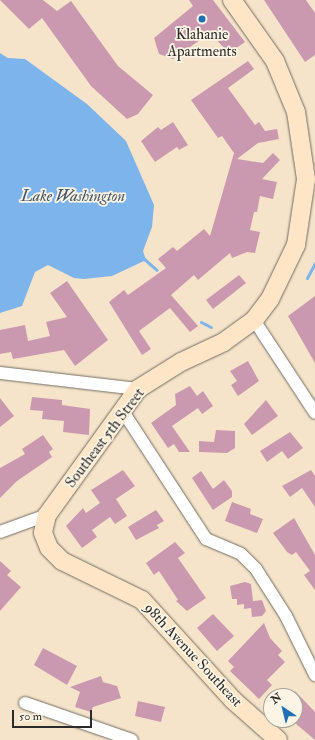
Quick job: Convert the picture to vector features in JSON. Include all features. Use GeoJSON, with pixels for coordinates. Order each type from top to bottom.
{"type":"FeatureCollection","features":[{"type":"Feature","properties":{"kind":"street","name":"Southeast 5th Street"},"geometry":{"type":"LineString","coordinates":[[47,515],[138,389],[181,362],[224,342],[254,320],[277,286],[296,245],[304,215],[305,168],[296,112],[286,83],[275,61],[232,0]]}},
{"type":"Feature","properties":{"kind":"street"},"geometry":{"type":"LineString","coordinates":[[254,320],[315,413]]}},
{"type":"Feature","properties":{"kind":"street"},"geometry":{"type":"LineString","coordinates":[[0,374],[138,389]]}},
{"type":"Feature","properties":{"kind":"street"},"geometry":{"type":"LineString","coordinates":[[122,410],[206,539],[241,554],[256,569],[286,616],[315,675]]}},
{"type":"Feature","properties":{"kind":"street"},"geometry":{"type":"LineString","coordinates":[[0,532],[47,515]]}},
{"type":"Feature","properties":{"kind":"street","name":"98th Avenue Southeast"},"geometry":{"type":"LineString","coordinates":[[47,515],[43,533],[54,555],[142,600],[233,700],[278,740]]}},
{"type":"Feature","properties":{"kind":"street"},"geometry":{"type":"LineString","coordinates":[[25,702],[132,740]]}},
{"type":"Feature","properties":{"kind":"water","name":"Lake Washington"},"geometry":{"type":"Polygon","coordinates":[[[0,53],[8,58],[25,59],[87,104],[126,141],[154,205],[152,227],[143,251],[146,260],[112,276],[84,279],[74,278],[48,265],[35,272],[22,306],[0,313],[0,53]]]}},
{"type":"Feature","properties":{"kind":"building"},"geometry":{"type":"Polygon","coordinates":[[[0,0],[43,0],[57,11],[71,1],[118,66],[153,95],[138,114],[127,119],[91,86],[42,18],[29,29],[0,0]]]}},
{"type":"Feature","properties":{"kind":"building","name":"Klahanie Apartments"},"geometry":{"type":"Polygon","coordinates":[[[189,0],[213,0],[245,42],[229,53],[210,33],[173,59],[159,54],[154,38],[193,6],[189,0]]]}},
{"type":"Feature","properties":{"kind":"building"},"geometry":{"type":"Polygon","coordinates":[[[264,0],[306,0],[315,13],[315,55],[305,62],[264,0]]]}},
{"type":"Feature","properties":{"kind":"building"},"geometry":{"type":"Polygon","coordinates":[[[248,61],[254,69],[228,88],[255,125],[259,122],[265,131],[277,129],[279,139],[258,143],[237,159],[263,163],[273,153],[280,160],[262,179],[277,182],[273,199],[260,196],[257,212],[254,212],[250,230],[260,232],[255,253],[247,252],[232,258],[230,253],[198,280],[194,275],[171,295],[198,326],[190,332],[170,308],[139,331],[151,349],[142,355],[109,302],[124,290],[128,295],[166,268],[158,259],[173,247],[177,251],[204,229],[210,236],[234,153],[222,136],[218,138],[191,100],[248,61]]]}},
{"type":"Feature","properties":{"kind":"building"},"geometry":{"type":"Polygon","coordinates":[[[173,122],[188,145],[179,150],[177,147],[155,162],[141,141],[158,127],[161,130],[173,122]]]}},
{"type":"Feature","properties":{"kind":"building"},"geometry":{"type":"Polygon","coordinates":[[[239,275],[246,283],[213,309],[206,300],[239,275]]]}},
{"type":"Feature","properties":{"kind":"building"},"geometry":{"type":"Polygon","coordinates":[[[67,281],[108,340],[75,366],[64,350],[13,359],[11,352],[0,354],[0,330],[25,325],[28,341],[50,336],[46,322],[67,317],[50,293],[67,281]]]}},
{"type":"Feature","properties":{"kind":"building"},"geometry":{"type":"Polygon","coordinates":[[[315,296],[315,363],[288,316],[315,296]]]}},
{"type":"Feature","properties":{"kind":"building"},"geometry":{"type":"Polygon","coordinates":[[[248,361],[259,381],[238,396],[231,385],[237,381],[230,371],[248,361]]]}},
{"type":"Feature","properties":{"kind":"building"},"geometry":{"type":"Polygon","coordinates":[[[190,386],[197,396],[203,391],[213,406],[202,414],[198,408],[172,426],[190,452],[179,452],[174,444],[168,448],[151,423],[176,405],[175,394],[190,386]]]}},
{"type":"Feature","properties":{"kind":"building"},"geometry":{"type":"Polygon","coordinates":[[[32,397],[62,400],[62,405],[90,409],[89,435],[63,432],[64,421],[42,419],[43,411],[30,410],[32,397]]]}},
{"type":"Feature","properties":{"kind":"building"},"geometry":{"type":"Polygon","coordinates":[[[0,398],[14,416],[0,427],[0,398]]]}},
{"type":"Feature","properties":{"kind":"building"},"geometry":{"type":"Polygon","coordinates":[[[266,400],[278,416],[252,435],[244,424],[266,400]]]}},
{"type":"Feature","properties":{"kind":"building"},"geometry":{"type":"Polygon","coordinates":[[[216,430],[235,431],[235,448],[227,453],[199,452],[199,441],[214,442],[216,430]]]}},
{"type":"Feature","properties":{"kind":"building"},"geometry":{"type":"Polygon","coordinates":[[[290,432],[303,448],[288,459],[282,451],[267,462],[260,451],[290,432]]]}},
{"type":"Feature","properties":{"kind":"building"},"geometry":{"type":"Polygon","coordinates":[[[43,435],[53,449],[49,452],[52,457],[17,481],[0,498],[0,468],[25,454],[22,449],[43,435]]]}},
{"type":"Feature","properties":{"kind":"building"},"geometry":{"type":"Polygon","coordinates":[[[123,470],[135,486],[116,499],[127,516],[115,524],[110,517],[92,530],[97,537],[82,548],[66,526],[83,508],[86,513],[100,503],[91,490],[123,470]]]}},
{"type":"Feature","properties":{"kind":"building"},"geometry":{"type":"Polygon","coordinates":[[[311,470],[315,476],[315,507],[302,488],[290,497],[282,486],[311,470]]]}},
{"type":"Feature","properties":{"kind":"building"},"geometry":{"type":"Polygon","coordinates":[[[201,471],[213,489],[224,480],[232,491],[232,497],[213,510],[192,478],[201,471]]]}},
{"type":"Feature","properties":{"kind":"building"},"geometry":{"type":"Polygon","coordinates":[[[232,502],[251,509],[250,514],[263,519],[257,533],[225,521],[232,502]]]}},
{"type":"Feature","properties":{"kind":"building"},"geometry":{"type":"Polygon","coordinates":[[[156,510],[164,521],[157,525],[159,528],[136,540],[128,527],[156,510]]]}},
{"type":"Feature","properties":{"kind":"building"},"geometry":{"type":"Polygon","coordinates":[[[294,518],[315,555],[315,590],[304,575],[310,571],[296,552],[292,555],[287,552],[273,533],[294,518]]]}},
{"type":"Feature","properties":{"kind":"building"},"geometry":{"type":"Polygon","coordinates":[[[175,542],[185,553],[178,558],[206,598],[187,611],[176,601],[178,600],[159,571],[154,575],[146,563],[175,542]]]}},
{"type":"Feature","properties":{"kind":"building"},"geometry":{"type":"Polygon","coordinates":[[[0,561],[11,571],[7,575],[21,587],[0,611],[0,561]]]}},
{"type":"Feature","properties":{"kind":"building"},"geometry":{"type":"Polygon","coordinates":[[[245,582],[251,584],[253,601],[262,600],[266,611],[262,616],[252,617],[251,608],[244,609],[244,604],[237,605],[237,599],[232,599],[230,586],[245,582]]]}},
{"type":"Feature","properties":{"kind":"building"},"geometry":{"type":"Polygon","coordinates":[[[213,614],[234,636],[217,651],[197,628],[213,614]]]}},
{"type":"Feature","properties":{"kind":"building"},"geometry":{"type":"Polygon","coordinates":[[[264,623],[270,638],[282,651],[278,655],[285,662],[267,680],[272,685],[269,688],[263,688],[263,695],[259,699],[230,671],[234,667],[228,661],[264,623]]]}},
{"type":"Feature","properties":{"kind":"building"},"geometry":{"type":"Polygon","coordinates":[[[43,648],[77,666],[67,685],[34,665],[43,648]]]}},
{"type":"Feature","properties":{"kind":"building"},"geometry":{"type":"Polygon","coordinates":[[[101,676],[103,682],[117,686],[121,698],[93,707],[91,712],[75,707],[80,692],[70,687],[101,676]]]}},
{"type":"Feature","properties":{"kind":"building"},"geometry":{"type":"Polygon","coordinates":[[[303,699],[315,712],[315,740],[301,728],[303,728],[303,699]]]}},
{"type":"Feature","properties":{"kind":"building"},"geometry":{"type":"Polygon","coordinates":[[[138,701],[165,707],[161,722],[135,716],[138,701]]]}},
{"type":"Feature","properties":{"kind":"waterway"},"geometry":{"type":"LineString","coordinates":[[143,258],[157,270]]}},
{"type":"Feature","properties":{"kind":"waterway"},"geometry":{"type":"LineString","coordinates":[[307,278],[315,263]]}},
{"type":"Feature","properties":{"kind":"waterway"},"geometry":{"type":"LineString","coordinates":[[201,322],[211,327]]}},
{"type":"Feature","properties":{"kind":"place","name":"Klahanie Apartments"},"geometry":{"type":"Point","coordinates":[202,19]}}]}
